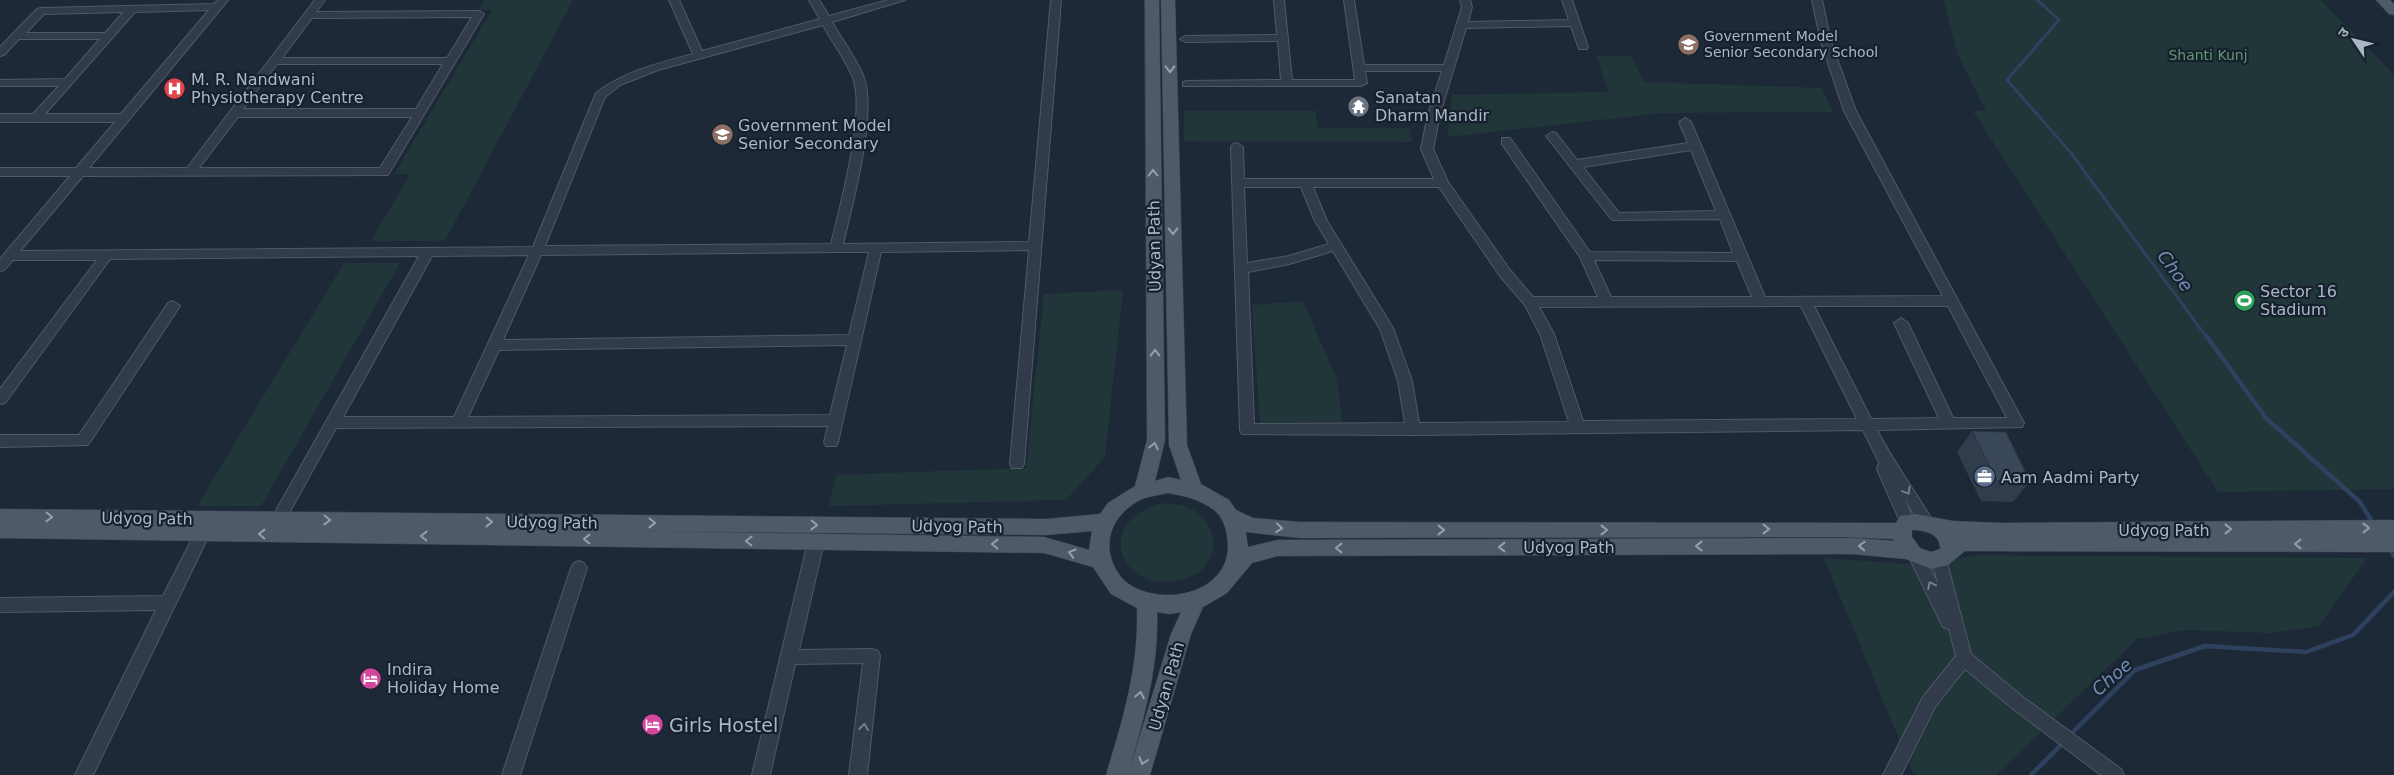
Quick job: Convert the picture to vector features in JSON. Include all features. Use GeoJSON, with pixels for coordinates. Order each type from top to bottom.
{"type":"FeatureCollection","features":[{"type":"Feature","properties":{"kind":"main road","name":"Udyan Path"},"geometry":{"type":"LineString","coordinates":[[1143,490],[1156,440],[1152,0]]}},
{"type":"Feature","properties":{"kind":"main road","name":"Udyan Path"},"geometry":{"type":"LineString","coordinates":[[1168,0],[1178,445],[1193,488]]}},
{"type":"Feature","properties":{"kind":"main road"},"geometry":{"type":"LineString","coordinates":[[2383,0],[2394,10]]}},
{"type":"Feature","properties":{"kind":"main road"},"geometry":{"type":"LineString","coordinates":[[1168,485],[1193,488],[1212,496],[1232,517],[1238,529],[1240,542],[1233,569],[1222,583],[1197,599],[1172,605],[1147,602],[1131,596],[1117,587],[1107,575],[1100,561],[1098,541],[1104,522],[1116,506],[1143,490],[1168,485]]}},
{"type":"Feature","properties":{"kind":"main road","name":"Udyog Path"},"geometry":{"type":"LineString","coordinates":[[0,517],[1046,527],[1104,522]]}},
{"type":"Feature","properties":{"kind":"main road","name":"Udyog Path"},"geometry":{"type":"LineString","coordinates":[[1232,517],[1251,526],[1300,530],[1845,529],[1917,525],[2001,531],[2342,536],[2394,544]]}},
{"type":"Feature","properties":{"kind":"main road"},"geometry":{"type":"LineString","coordinates":[[1913,553],[1902,541],[1917,525],[1948,538],[1951,546],[1945,556]]}},
{"type":"Feature","properties":{"kind":"main road","name":"Udyog Path"},"geometry":{"type":"LineString","coordinates":[[1233,569],[1246,556],[1277,548],[1852,546],[1913,553],[1933,560],[1945,556],[1960,543],[2342,536],[2394,528]]}},
{"type":"Feature","properties":{"kind":"main road","name":"Udyog Path"},"geometry":{"type":"LineString","coordinates":[[0,530],[1044,545],[1100,561]]}},
{"type":"Feature","properties":{"kind":"main road","name":"Udyan Path"},"geometry":{"type":"LineString","coordinates":[[1139,775],[1180,634],[1197,599]]}},
{"type":"Feature","properties":{"kind":"main road","name":"Udyan Path"},"geometry":{"type":"LineString","coordinates":[[1117,775],[1140,696],[1148,633],[1147,602]]}},
{"type":"Feature","properties":{"kind":"street"},"geometry":{"type":"LineString","coordinates":[[190,172],[320,0]]}},
{"type":"Feature","properties":{"kind":"street"},"geometry":{"type":"LineString","coordinates":[[674,0],[699,56]]}},
{"type":"Feature","properties":{"kind":"street"},"geometry":{"type":"LineString","coordinates":[[814,0],[859,79],[862,108],[854,174],[836,248]]}},
{"type":"Feature","properties":{"kind":"street"},"geometry":{"type":"LineString","coordinates":[[459,422],[537,251],[600,95],[616,83],[654,68],[900,0]]}},
{"type":"Feature","properties":{"kind":"street"},"geometry":{"type":"LineString","coordinates":[[1017,464],[1056,0]]}},
{"type":"Feature","properties":{"kind":"street"},"geometry":{"type":"LineString","coordinates":[[1279,0],[1287,84]]}},
{"type":"Feature","properties":{"kind":"street"},"geometry":{"type":"LineString","coordinates":[[1187,84],[1361,83],[1349,0]]}},
{"type":"Feature","properties":{"kind":"street"},"geometry":{"type":"LineString","coordinates":[[1465,0],[1467,7],[1434,114],[1427,149],[1442,183],[1505,273],[1530,302],[1547,334],[1578,427]]}},
{"type":"Feature","properties":{"kind":"street"},"geometry":{"type":"LineString","coordinates":[[1567,0],[1583,46]]}},
{"type":"Feature","properties":{"kind":"street"},"geometry":{"type":"LineString","coordinates":[[1237,147],[1247,430],[2017,423],[1850,111],[1826,42],[1818,0]]}},
{"type":"Feature","properties":{"kind":"street"},"geometry":{"type":"LineString","coordinates":[[0,53],[40,11],[220,3]]}},
{"type":"Feature","properties":{"kind":"street"},"geometry":{"type":"LineString","coordinates":[[0,268],[220,3]]}},
{"type":"Feature","properties":{"kind":"street"},"geometry":{"type":"LineString","coordinates":[[36,118],[133,8]]}},
{"type":"Feature","properties":{"kind":"street"},"geometry":{"type":"LineString","coordinates":[[0,172],[384,172],[479,14],[309,15]]}},
{"type":"Feature","properties":{"kind":"street"},"geometry":{"type":"LineString","coordinates":[[1461,25],[1575,23]]}},
{"type":"Feature","properties":{"kind":"street"},"geometry":{"type":"LineString","coordinates":[[16,36],[108,36]]}},
{"type":"Feature","properties":{"kind":"street"},"geometry":{"type":"LineString","coordinates":[[1185,39],[1283,38]]}},
{"type":"Feature","properties":{"kind":"street"},"geometry":{"type":"LineString","coordinates":[[274,61],[451,61]]}},
{"type":"Feature","properties":{"kind":"street"},"geometry":{"type":"LineString","coordinates":[[1359,68],[1448,68]]}},
{"type":"Feature","properties":{"kind":"street"},"geometry":{"type":"LineString","coordinates":[[0,83],[68,82]]}},
{"type":"Feature","properties":{"kind":"street"},"geometry":{"type":"LineString","coordinates":[[235,113],[420,113]]}},
{"type":"Feature","properties":{"kind":"street"},"geometry":{"type":"LineString","coordinates":[[0,118],[125,118]]}},
{"type":"Feature","properties":{"kind":"street"},"geometry":{"type":"LineString","coordinates":[[1685,122],[1760,301]]}},
{"type":"Feature","properties":{"kind":"street"},"geometry":{"type":"LineString","coordinates":[[1552,136],[1616,217],[1724,215]]}},
{"type":"Feature","properties":{"kind":"street"},"geometry":{"type":"LineString","coordinates":[[1506,141],[1586,256],[1607,302]]}},
{"type":"Feature","properties":{"kind":"street"},"geometry":{"type":"LineString","coordinates":[[1574,164],[1695,146]]}},
{"type":"Feature","properties":{"kind":"street"},"geometry":{"type":"LineString","coordinates":[[1239,183],[1442,183]]}},
{"type":"Feature","properties":{"kind":"street"},"geometry":{"type":"LineString","coordinates":[[1305,183],[1320,221],[1386,328],[1405,382],[1414,429]]}},
{"type":"Feature","properties":{"kind":"street"},"geometry":{"type":"LineString","coordinates":[[10,256],[1036,246]]}},
{"type":"Feature","properties":{"kind":"street"},"geometry":{"type":"LineString","coordinates":[[1242,269],[1289,260],[1336,246]]}},
{"type":"Feature","properties":{"kind":"street"},"geometry":{"type":"LineString","coordinates":[[831,442],[876,248]]}},
{"type":"Feature","properties":{"kind":"street"},"geometry":{"type":"LineString","coordinates":[[278,520],[428,252]]}},
{"type":"Feature","properties":{"kind":"street"},"geometry":{"type":"LineString","coordinates":[[0,399],[107,255]]}},
{"type":"Feature","properties":{"kind":"street"},"geometry":{"type":"LineString","coordinates":[[1586,256],[1741,257]]}},
{"type":"Feature","properties":{"kind":"street"},"geometry":{"type":"LineString","coordinates":[[1530,302],[1952,300]]}},
{"type":"Feature","properties":{"kind":"street"},"geometry":{"type":"LineString","coordinates":[[1805,301],[1869,424],[1886,462],[1884,469],[1917,525]]}},
{"type":"Feature","properties":{"kind":"street"},"geometry":{"type":"LineString","coordinates":[[0,441],[83,441],[173,306]]}},
{"type":"Feature","properties":{"kind":"street"},"geometry":{"type":"LineString","coordinates":[[1901,323],[1948,423]]}},
{"type":"Feature","properties":{"kind":"street"},"geometry":{"type":"LineString","coordinates":[[494,345],[855,340]]}},
{"type":"Feature","properties":{"kind":"street"},"geometry":{"type":"LineString","coordinates":[[332,423],[836,420]]}},
{"type":"Feature","properties":{"kind":"street"},"geometry":{"type":"LineString","coordinates":[[84,775],[202,533]]}},
{"type":"Feature","properties":{"kind":"street"},"geometry":{"type":"LineString","coordinates":[[761,775],[816,542]]}},
{"type":"Feature","properties":{"kind":"street"},"geometry":{"type":"LineString","coordinates":[[1913,553],[1962,651],[2018,703],[2115,775]]}},
{"type":"Feature","properties":{"kind":"street"},"geometry":{"type":"LineString","coordinates":[[1892,775],[1929,702],[1962,651],[1945,556]]}},
{"type":"Feature","properties":{"kind":"street"},"geometry":{"type":"LineString","coordinates":[[511,775],[579,568]]}},
{"type":"Feature","properties":{"kind":"street"},"geometry":{"type":"LineString","coordinates":[[0,605],[168,603]]}},
{"type":"Feature","properties":{"kind":"street"},"geometry":{"type":"LineString","coordinates":[[788,657],[872,656],[858,775]]}},
{"type":"Feature","properties":{"kind":"green space"},"geometry":{"type":"Polygon","coordinates":[[[485,0],[573,0],[445,241],[371,241],[410,174],[394,174],[492,10],[479,10],[485,0]]]}},
{"type":"Feature","properties":{"kind":"green space","name":"Sector 16 Stadium"},"geometry":{"type":"Polygon","coordinates":[[[1944,0],[2321,0],[2394,75],[2394,489],[2218,492],[1973,111],[1986,111],[1958,55],[1944,0]]]}},
{"type":"Feature","properties":{"kind":"green space"},"geometry":{"type":"Polygon","coordinates":[[[1597,56],[1631,56],[1644,82],[1822,88],[1833,112],[1663,113],[1447,137],[1452,95],[1608,92],[1597,56]]]}},
{"type":"Feature","properties":{"kind":"green space"},"geometry":{"type":"Polygon","coordinates":[[[1184,111],[1316,111],[1317,128],[1410,128],[1412,142],[1184,141],[1184,111]]]}},
{"type":"Feature","properties":{"kind":"green space"},"geometry":{"type":"Polygon","coordinates":[[[344,263],[400,263],[261,506],[197,506],[344,263]]]}},
{"type":"Feature","properties":{"kind":"green space"},"geometry":{"type":"Polygon","coordinates":[[[1123,290],[1105,457],[1066,500],[829,506],[836,475],[1026,468],[1044,294],[1123,290]]]}},
{"type":"Feature","properties":{"kind":"green space"},"geometry":{"type":"Polygon","coordinates":[[[1303,301],[1337,379],[1342,422],[1260,423],[1252,305],[1303,301]]]}},
{"type":"Feature","properties":{"kind":"green space"},"geometry":{"type":"Polygon","coordinates":[[[1165,503],[1184,506],[1202,516],[1212,533],[1213,542],[1209,561],[1197,573],[1178,580],[1158,582],[1141,576],[1129,566],[1122,553],[1121,538],[1128,523],[1142,511],[1165,503]]]}},
{"type":"Feature","properties":{"kind":"green space"},"geometry":{"type":"Polygon","coordinates":[[[1974,555],[2367,558],[2319,626],[2270,633],[2185,630],[2137,639],[1996,775],[1917,775],[1913,773],[1824,558],[1923,565],[1974,555]]]}},
{"type":"Feature","properties":{"kind":"building"},"geometry":{"type":"Polygon","coordinates":[[[1972,431],[2006,432],[2030,481],[1997,481],[1972,431]]]}},
{"type":"Feature","properties":{"kind":"waterway","name":"Choe"},"geometry":{"type":"LineString","coordinates":[[2037,0],[2059,20],[2007,80],[2071,153],[2208,339]]}},
{"type":"Feature","properties":{"kind":"waterway","name":"Choe"},"geometry":{"type":"LineString","coordinates":[[2207,337],[2266,418],[2360,502],[2373,523]]}},
{"type":"Feature","properties":{"kind":"waterway","name":"Choe"},"geometry":{"type":"LineString","coordinates":[[2390,549],[2394,556]]}},
{"type":"Feature","properties":{"kind":"waterway","name":"Choe"},"geometry":{"type":"LineString","coordinates":[[2069,736],[2135,670],[2205,646],[2306,652],[2353,635],[2394,592]]}},
{"type":"Feature","properties":{"kind":"waterway","name":"Choe"},"geometry":{"type":"LineString","coordinates":[[2031,775],[2065,741]]}},
{"type":"Feature","properties":{"kind":"place","name":"Government Model Senior Secondary School"},"geometry":{"type":"Point","coordinates":[1688,44]}},
{"type":"Feature","properties":{"kind":"place","name":"M. R. Nandwani Physiotherapy Centre"},"geometry":{"type":"Point","coordinates":[175,88]}},
{"type":"Feature","properties":{"kind":"place","name":"Sanatan Dharm Mandir"},"geometry":{"type":"Point","coordinates":[1359,106]}},
{"type":"Feature","properties":{"kind":"place","name":"Government Model Senior Secondary"},"geometry":{"type":"Point","coordinates":[722,134]}},
{"type":"Feature","properties":{"kind":"place","name":"Sector 16 Stadium"},"geometry":{"type":"Point","coordinates":[2244,300]}},
{"type":"Feature","properties":{"kind":"place","name":"Aam Aadmi Party"},"geometry":{"type":"Point","coordinates":[1985,477]}},
{"type":"Feature","properties":{"kind":"place","name":"Indira Holiday Home"},"geometry":{"type":"Point","coordinates":[371,678]}},
{"type":"Feature","properties":{"kind":"place","name":"Girls Hostel"},"geometry":{"type":"Point","coordinates":[653,725]}},
{"type":"Feature","properties":{"kind":"park label","name":"Shanti Kunj"},"geometry":{"type":"Point","coordinates":[2208,55]}}]}
